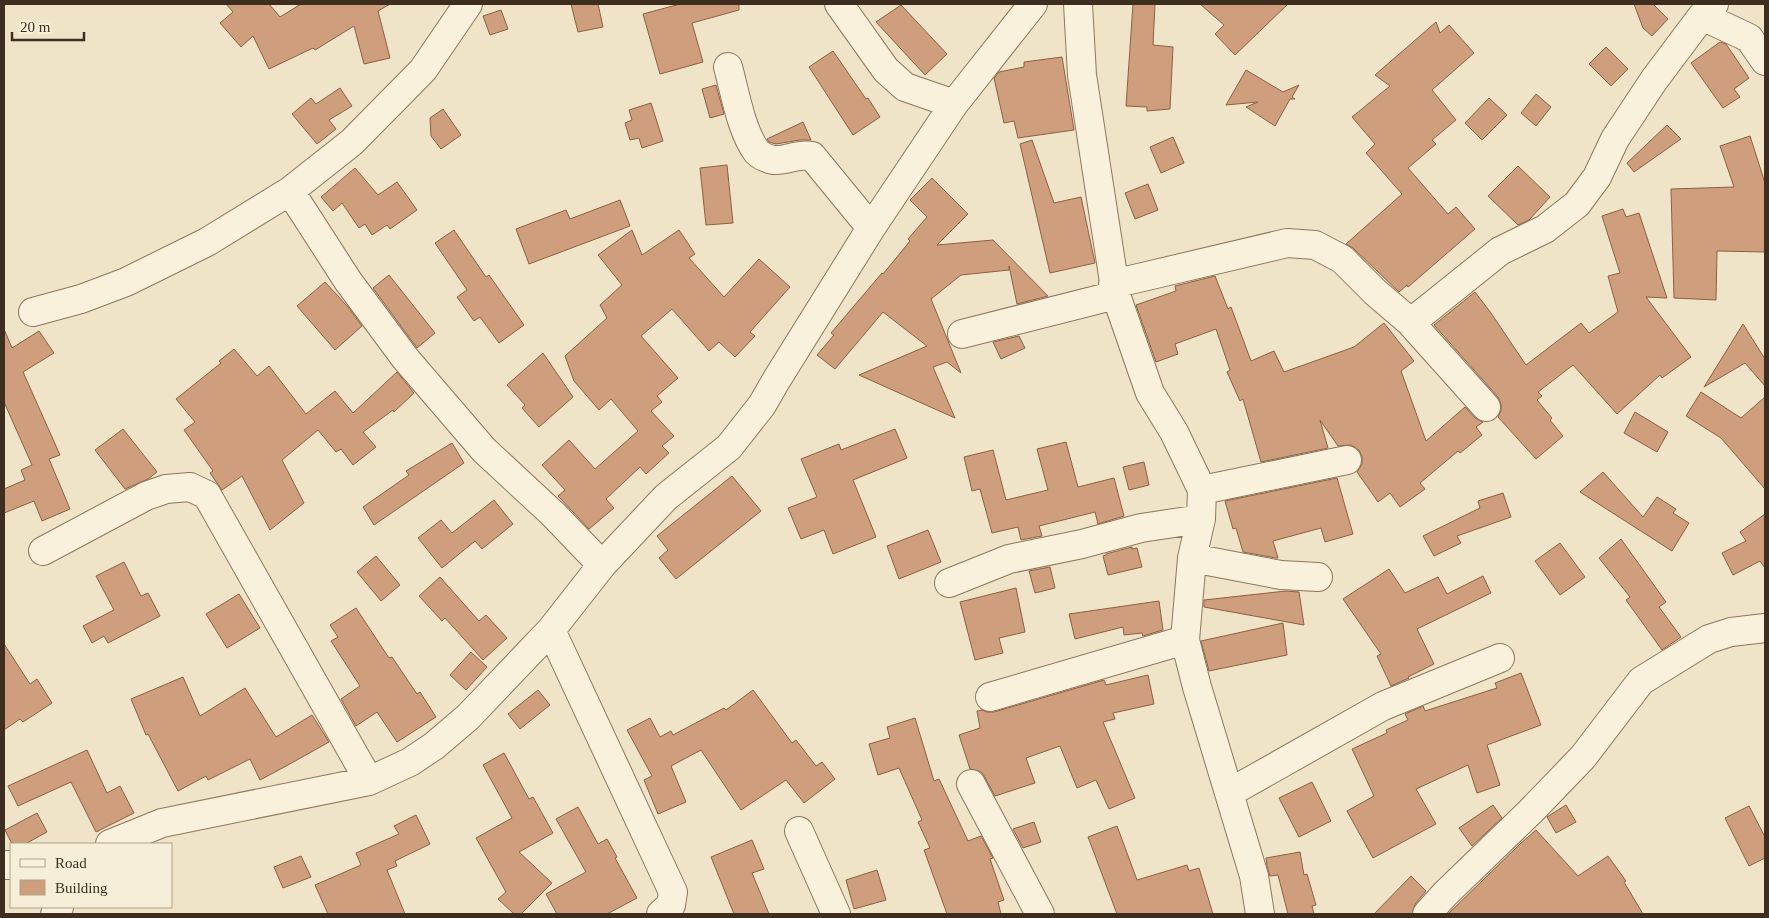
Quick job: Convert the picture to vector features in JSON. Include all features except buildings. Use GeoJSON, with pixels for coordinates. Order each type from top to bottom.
{"type":"FeatureCollection","features":[{"type":"Feature","properties":{"kind":"street"},"geometry":{"type":"LineString","coordinates":[[33,312],[81,299],[126,282],[207,242],[290,192],[352,142],[423,70],[468,4]]}},
{"type":"Feature","properties":{"kind":"street"},"geometry":{"type":"LineString","coordinates":[[839,4],[869,48],[893,76],[905,86],[954,104]]}},
{"type":"Feature","properties":{"kind":"street"},"geometry":{"type":"LineString","coordinates":[[112,843],[162,822],[369,781],[410,762],[434,746],[461,723],[552,630],[602,565],[666,497],[728,447],[762,405],[871,228],[954,104],[1032,4]]}},
{"type":"Feature","properties":{"kind":"street"},"geometry":{"type":"LineString","coordinates":[[1078,4],[1082,75],[1114,290],[1150,393],[1174,432],[1202,490],[1201,519],[1192,558],[1186,640],[1197,687],[1254,876],[1260,914]]}},
{"type":"Feature","properties":{"kind":"street"},"geometry":{"type":"LineString","coordinates":[[1409,322],[1500,251],[1546,230],[1578,204],[1597,177],[1615,139],[1654,80],[1708,10],[1749,38],[1765,61]]}},
{"type":"Feature","properties":{"kind":"street"},"geometry":{"type":"LineString","coordinates":[[728,67],[746,129],[758,153],[766,158],[775,160],[804,154],[812,156],[871,228]]}},
{"type":"Feature","properties":{"kind":"street"},"geometry":{"type":"LineString","coordinates":[[290,192],[348,281],[405,358],[484,450],[554,515],[602,565]]}},
{"type":"Feature","properties":{"kind":"street"},"geometry":{"type":"LineString","coordinates":[[962,334],[1287,243],[1315,245],[1342,259],[1409,322],[1486,407]]}},
{"type":"Feature","properties":{"kind":"street"},"geometry":{"type":"LineString","coordinates":[[1202,490],[1347,460]]}},
{"type":"Feature","properties":{"kind":"street"},"geometry":{"type":"LineString","coordinates":[[43,552],[146,496],[166,489],[190,487],[207,495],[369,781]]}},
{"type":"Feature","properties":{"kind":"street"},"geometry":{"type":"LineString","coordinates":[[949,583],[1010,559],[1082,544],[1141,528],[1201,519]]}},
{"type":"Feature","properties":{"kind":"street"},"geometry":{"type":"LineString","coordinates":[[1192,558],[1281,575],[1318,576]]}},
{"type":"Feature","properties":{"kind":"street"},"geometry":{"type":"LineString","coordinates":[[1427,914],[1445,894],[1531,812],[1583,757],[1641,681],[1708,639],[1731,632],[1765,628]]}},
{"type":"Feature","properties":{"kind":"street"},"geometry":{"type":"LineString","coordinates":[[552,630],[673,892],[671,905],[661,914]]}},
{"type":"Feature","properties":{"kind":"street"},"geometry":{"type":"LineString","coordinates":[[990,697],[1186,640]]}},
{"type":"Feature","properties":{"kind":"street"},"geometry":{"type":"LineString","coordinates":[[1229,793],[1383,706],[1500,658]]}},
{"type":"Feature","properties":{"kind":"street"},"geometry":{"type":"LineString","coordinates":[[971,784],[1040,914]]}},
{"type":"Feature","properties":{"kind":"street"},"geometry":{"type":"LineString","coordinates":[[799,830],[836,914]]}}]}
